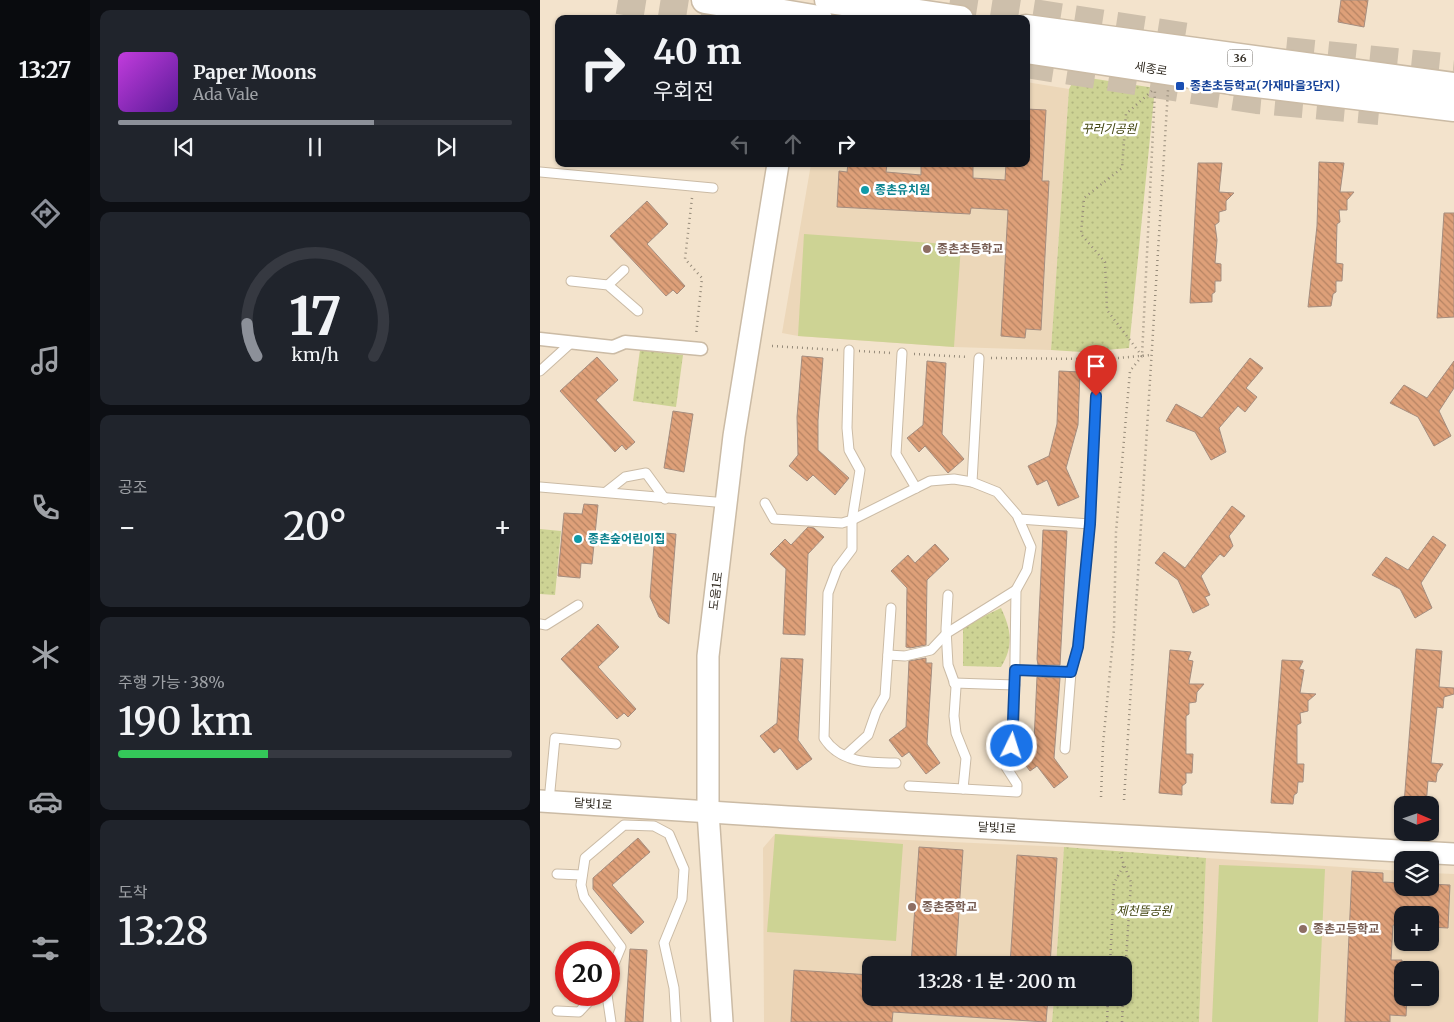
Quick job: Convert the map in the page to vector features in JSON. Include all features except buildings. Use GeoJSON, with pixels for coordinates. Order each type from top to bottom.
{"type":"FeatureCollection","features":[{"type":"Feature","properties":{"kind":"main road"},"geometry":{"type":"LineString","coordinates":[[705,0],[791,15]]}},
{"type":"Feature","properties":{"kind":"main road"},"geometry":{"type":"LineString","coordinates":[[828,0],[932,15]]}},
{"type":"Feature","properties":{"kind":"main road","name":"세종로"},"geometry":{"type":"LineString","coordinates":[[1030,29],[1454,86]]}},
{"type":"Feature","properties":{"kind":"main road","name":"세종로"},"geometry":{"type":"LineString","coordinates":[[1030,51],[1231,81],[1454,108]]}},
{"type":"Feature","properties":{"kind":"street","name":"도움1로"},"geometry":{"type":"LineString","coordinates":[[722,1022],[708,812],[708,656],[734,436],[778,167]]}},
{"type":"Feature","properties":{"kind":"street"},"geometry":{"type":"LineString","coordinates":[[540,339],[613,347],[625,342],[698,349]]}},
{"type":"Feature","properties":{"kind":"street","name":"달빛1로"},"geometry":{"type":"LineString","coordinates":[[544,801],[1454,854]]}},
{"type":"Feature","properties":{"kind":"lane"},"geometry":{"type":"LineString","coordinates":[[540,172],[713,188]]}},
{"type":"Feature","properties":{"kind":"lane"},"geometry":{"type":"LineString","coordinates":[[608,285],[624,270]]}},
{"type":"Feature","properties":{"kind":"lane"},"geometry":{"type":"LineString","coordinates":[[571,281],[608,285],[638,311]]}},
{"type":"Feature","properties":{"kind":"lane"},"geometry":{"type":"LineString","coordinates":[[540,371],[572,342]]}},
{"type":"Feature","properties":{"kind":"lane"},"geometry":{"type":"LineString","coordinates":[[849,350],[847,428],[849,450],[860,470],[852,520],[852,549],[837,569],[828,593],[824,738],[830,747],[860,763],[896,763]]}},
{"type":"Feature","properties":{"kind":"lane"},"geometry":{"type":"LineString","coordinates":[[902,353],[896,454],[916,488]]}},
{"type":"Feature","properties":{"kind":"lane"},"geometry":{"type":"LineString","coordinates":[[972,482],[979,358]]}},
{"type":"Feature","properties":{"kind":"lane"},"geometry":{"type":"LineString","coordinates":[[1065,749],[1071,672],[1078,647],[1090,524],[1098,359]]}},
{"type":"Feature","properties":{"kind":"lane"},"geometry":{"type":"LineString","coordinates":[[606,492],[625,477],[646,472],[664,499]]}},
{"type":"Feature","properties":{"kind":"lane"},"geometry":{"type":"LineString","coordinates":[[765,503],[774,519],[842,523],[852,520],[930,481],[954,479],[972,482],[997,492],[1019,519],[1031,547],[1027,570],[1016,590],[1012,746],[1006,758],[1006,767],[1017,784],[1016,792],[909,786]]}},
{"type":"Feature","properties":{"kind":"lane"},"geometry":{"type":"LineString","coordinates":[[540,487],[727,503]]}},
{"type":"Feature","properties":{"kind":"lane"},"geometry":{"type":"LineString","coordinates":[[1019,519],[1090,524]]}},
{"type":"Feature","properties":{"kind":"lane"},"geometry":{"type":"LineString","coordinates":[[888,655],[905,656],[931,650],[947,633],[1016,590]]}},
{"type":"Feature","properties":{"kind":"lane"},"geometry":{"type":"LineString","coordinates":[[948,595],[948,665],[954,683],[956,733],[966,758],[963,789]]}},
{"type":"Feature","properties":{"kind":"lane"},"geometry":{"type":"LineString","coordinates":[[540,624],[546,625],[578,605]]}},
{"type":"Feature","properties":{"kind":"lane"},"geometry":{"type":"LineString","coordinates":[[846,755],[868,735],[876,712],[885,696],[891,608]]}},
{"type":"Feature","properties":{"kind":"lane"},"geometry":{"type":"LineString","coordinates":[[1015,670],[1071,672]]}},
{"type":"Feature","properties":{"kind":"lane"},"geometry":{"type":"LineString","coordinates":[[954,683],[1015,685]]}},
{"type":"Feature","properties":{"kind":"lane"},"geometry":{"type":"LineString","coordinates":[[544,801],[555,738],[616,744]]}},
{"type":"Feature","properties":{"kind":"lane"},"geometry":{"type":"LineString","coordinates":[[617,941],[584,896],[581,885],[585,858],[624,825],[654,826],[669,834],[684,870],[682,899],[664,943],[674,988],[676,1022]]}},
{"type":"Feature","properties":{"kind":"lane"},"geometry":{"type":"LineString","coordinates":[[557,874],[582,875]]}},
{"type":"Feature","properties":{"kind":"lane"},"geometry":{"type":"LineString","coordinates":[[557,1011],[579,1012],[585,1006]]}},
{"type":"Feature","properties":{"kind":"lane"},"geometry":{"type":"LineString","coordinates":[[609,1006],[611,1022]]}},
{"type":"Feature","properties":{"kind":"path"},"geometry":{"type":"LineString","coordinates":[[1101,797],[1103,744],[1114,629],[1116,532],[1130,372],[1142,356],[1155,88],[1126,114],[1122,168],[1084,198],[1081,234],[1105,262],[1107,310],[1142,356]]}},
{"type":"Feature","properties":{"kind":"path"},"geometry":{"type":"LineString","coordinates":[[1124,800],[1168,90]]}},
{"type":"Feature","properties":{"kind":"path"},"geometry":{"type":"LineString","coordinates":[[694,187],[685,259],[702,278],[698,349]]}},
{"type":"Feature","properties":{"kind":"path"},"geometry":{"type":"LineString","coordinates":[[772,346],[979,358],[1098,359],[1151,355]]}},
{"type":"Feature","properties":{"kind":"path"},"geometry":{"type":"LineString","coordinates":[[1118,850],[1131,882],[1126,956]]}},
{"type":"Feature","properties":{"kind":"path"},"geometry":{"type":"LineString","coordinates":[[1110,956],[1114,883],[1124,865]]}},
{"type":"Feature","properties":{"kind":"path"},"geometry":{"type":"LineString","coordinates":[[1107,1022],[1108,1006]]}},
{"type":"Feature","properties":{"kind":"path"},"geometry":{"type":"LineString","coordinates":[[1122,1022],[1123,1006]]}},
{"type":"Feature","properties":{"kind":"shaded area","name":"종촌초등학교"},"geometry":{"type":"Polygon","coordinates":[[[1030,83],[1069,89],[1051,350],[954,347],[798,336],[782,333],[810,167],[1030,167],[1030,83]]]}},
{"type":"Feature","properties":{"kind":"shaded area","name":"종촌중학교"},"geometry":{"type":"Polygon","coordinates":[[[775,834],[1064,847],[1057,956],[862,956],[862,1006],[1053,1006],[1052,1022],[764,1022],[763,848],[775,834]]]}},
{"type":"Feature","properties":{"kind":"shaded area","name":"종촌고등학교"},"geometry":{"type":"Polygon","coordinates":[[[1206,858],[1394,870],[1394,896],[1439,896],[1439,873],[1454,874],[1454,1022],[1199,1022],[1206,858]]]}},
{"type":"Feature","properties":{"kind":"green space","name":"꾸러기공원"},"geometry":{"type":"Polygon","coordinates":[[[1076,76],[1155,88],[1129,348],[1082,352],[1051,350],[1069,89],[1076,76]]]}},
{"type":"Feature","properties":{"kind":"green space"},"geometry":{"type":"Polygon","coordinates":[[[804,234],[961,245],[954,347],[798,336],[804,234]]]}},
{"type":"Feature","properties":{"kind":"green space"},"geometry":{"type":"Polygon","coordinates":[[[640,350],[683,355],[676,407],[633,401],[640,350]]]}},
{"type":"Feature","properties":{"kind":"green space"},"geometry":{"type":"Polygon","coordinates":[[[540,529],[561,531],[555,595],[540,594],[540,529]]]}},
{"type":"Feature","properties":{"kind":"green space"},"geometry":{"type":"Polygon","coordinates":[[[1001,608],[1010,637],[1008,652],[1001,667],[963,666],[963,626],[1001,608]]]}},
{"type":"Feature","properties":{"kind":"green space"},"geometry":{"type":"Polygon","coordinates":[[[775,834],[903,844],[896,941],[767,932],[775,834]]]}},
{"type":"Feature","properties":{"kind":"green space","name":"제천뜰공원"},"geometry":{"type":"Polygon","coordinates":[[[1064,847],[1206,858],[1199,1022],[1052,1022],[1053,1006],[1132,1006],[1132,956],[1057,956],[1064,847]]]}},
{"type":"Feature","properties":{"kind":"green space"},"geometry":{"type":"Polygon","coordinates":[[[1219,865],[1325,869],[1318,1022],[1212,1022],[1219,865]]]}},
{"type":"Feature","properties":{"kind":"tunnel"},"geometry":{"type":"LineString","coordinates":[[618,0],[713,15]]}},
{"type":"Feature","properties":{"kind":"tunnel"},"geometry":{"type":"LineString","coordinates":[[950,0],[1194,38]]}},
{"type":"Feature","properties":{"kind":"tunnel"},"geometry":{"type":"LineString","coordinates":[[1286,51],[1454,68]]}},
{"type":"Feature","properties":{"kind":"tunnel"},"geometry":{"type":"LineString","coordinates":[[1030,65],[1257,100],[1379,111]]}},
{"type":"Feature","properties":{"kind":"place","name":"종촌초등학교(가재마을3단지)"},"geometry":{"type":"Point","coordinates":[1180,86]}},
{"type":"Feature","properties":{"kind":"place","name":"종촌유치원"},"geometry":{"type":"Point","coordinates":[865,190]}},
{"type":"Feature","properties":{"kind":"place","name":"종촌초등학교"},"geometry":{"type":"Point","coordinates":[927,249]}},
{"type":"Feature","properties":{"kind":"place","name":"종촌숲어린이집"},"geometry":{"type":"Point","coordinates":[578,539]}},
{"type":"Feature","properties":{"kind":"place","name":"종촌중학교"},"geometry":{"type":"Point","coordinates":[912,907]}},
{"type":"Feature","properties":{"kind":"place","name":"종촌고등학교"},"geometry":{"type":"Point","coordinates":[1303,929]}},
{"type":"Feature","properties":{"kind":"route"},"geometry":{"type":"LineString","coordinates":[[1012,746],[1015,670],[1071,672],[1078,647],[1090,524],[1096,396]]}}]}
